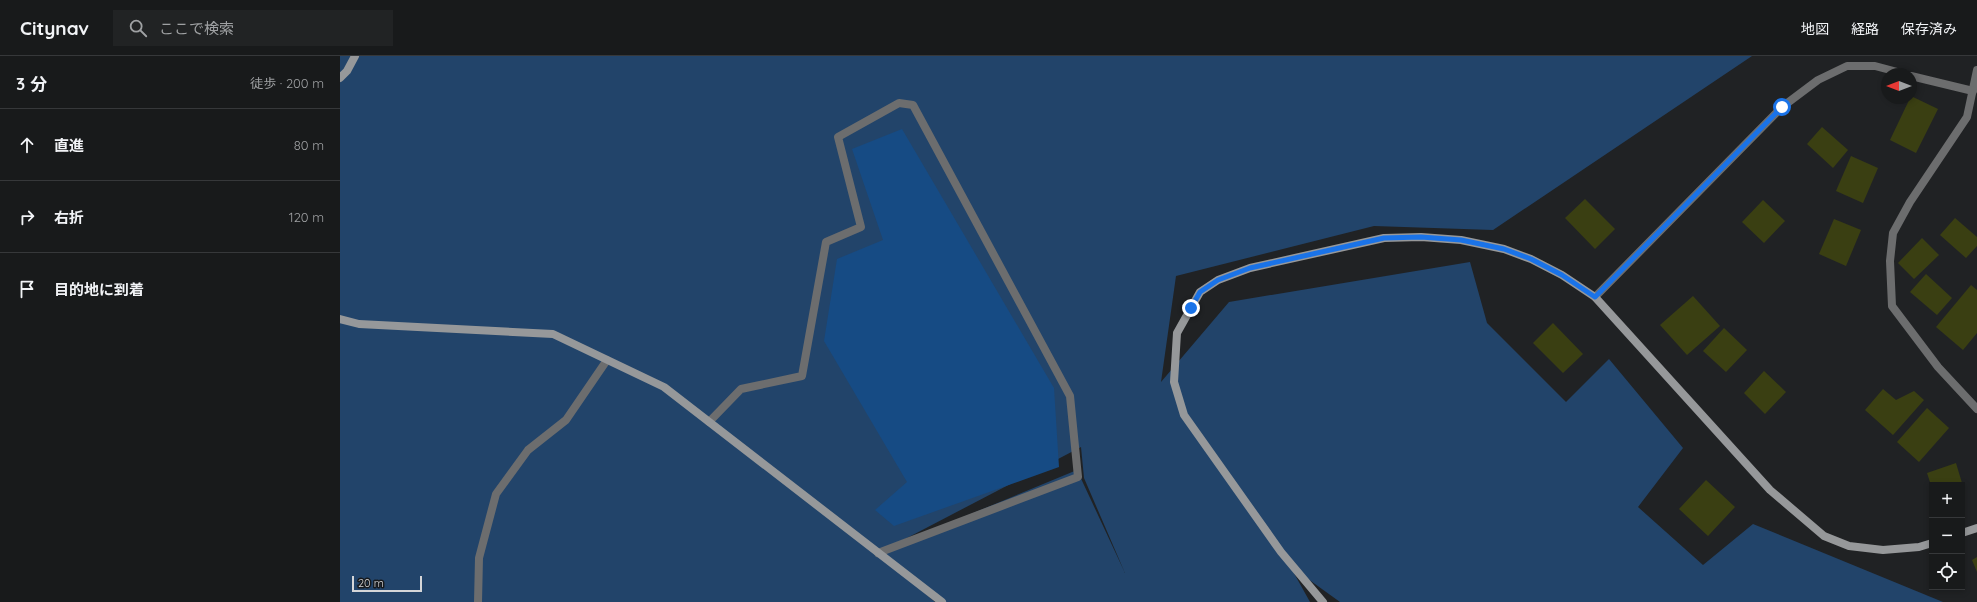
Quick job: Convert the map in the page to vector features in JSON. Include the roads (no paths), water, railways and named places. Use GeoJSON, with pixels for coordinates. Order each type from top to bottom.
{"type":"FeatureCollection","features":[{"type":"Feature","properties":{"kind":"street"},"geometry":{"type":"LineString","coordinates":[[340,78],[348,71],[355,56]]}},
{"type":"Feature","properties":{"kind":"street"},"geometry":{"type":"LineString","coordinates":[[1595,297],[1782,107],[1818,80],[1847,66],[1875,66],[1882,68]]}},
{"type":"Feature","properties":{"kind":"street"},"geometry":{"type":"LineString","coordinates":[[1977,70],[1967,117],[1910,202],[1893,233],[1890,260],[1892,306],[1938,367],[1977,409]]}},
{"type":"Feature","properties":{"kind":"street"},"geometry":{"type":"LineString","coordinates":[[1917,77],[1973,91]]}},
{"type":"Feature","properties":{"kind":"street"},"geometry":{"type":"LineString","coordinates":[[709,422],[741,389],[802,376],[826,242],[861,227],[838,137],[899,103],[913,105],[1070,396],[1078,477],[878,553]]}},
{"type":"Feature","properties":{"kind":"street"},"geometry":{"type":"LineString","coordinates":[[1322,602],[1280,552],[1184,415],[1174,382],[1177,333],[1200,292],[1218,280],[1250,268],[1384,238],[1421,237],[1461,240],[1504,249],[1531,259],[1562,275],[1595,297],[1770,490],[1824,536],[1849,546],[1883,550],[1919,547],[1929,544]]}},
{"type":"Feature","properties":{"kind":"street"},"geometry":{"type":"LineString","coordinates":[[340,319],[359,324],[553,334],[664,387],[942,602]]}},
{"type":"Feature","properties":{"kind":"street"},"geometry":{"type":"LineString","coordinates":[[478,602],[479,558],[496,494],[528,450],[566,420],[607,360]]}},
{"type":"Feature","properties":{"kind":"street"},"geometry":{"type":"LineString","coordinates":[[1965,532],[1977,528]]}}]}
